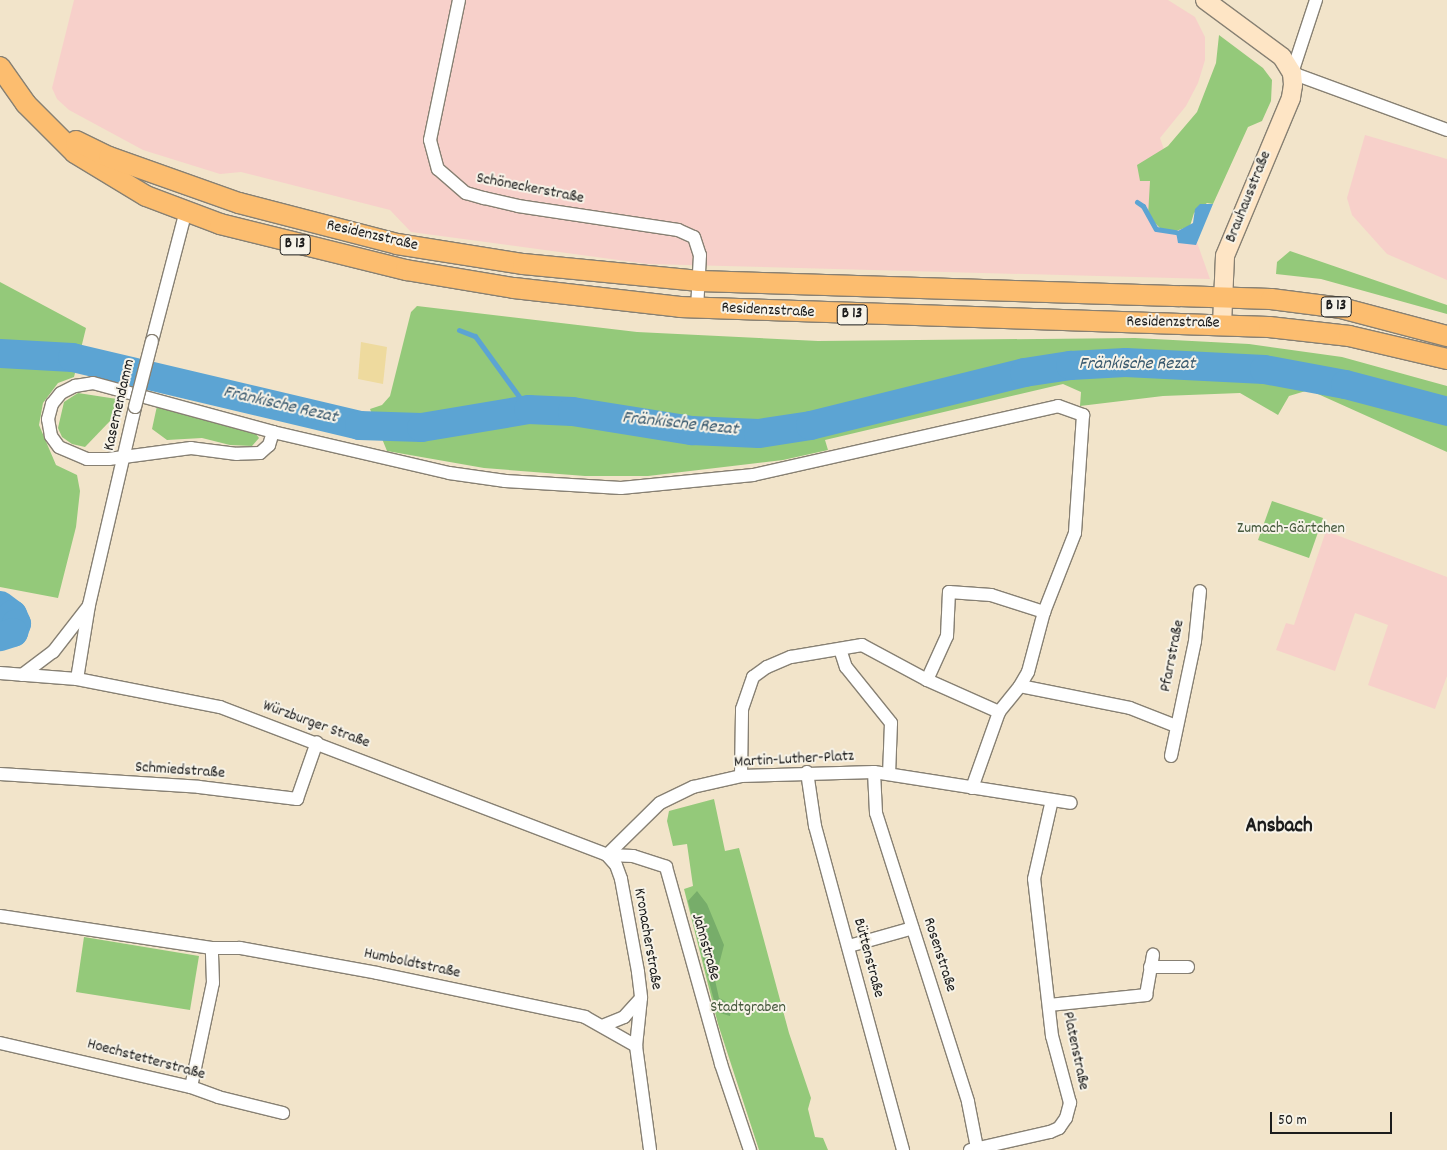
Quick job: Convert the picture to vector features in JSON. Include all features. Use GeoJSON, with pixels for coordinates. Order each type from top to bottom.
{"type":"FeatureCollection","features":[{"type":"Feature","properties":{"kind":"main road"},"geometry":{"type":"LineString","coordinates":[[1204,0],[1282,58],[1292,74]]}},
{"type":"Feature","properties":{"kind":"main road","name":"B 13"},"geometry":{"type":"LineString","coordinates":[[0,67],[26,104],[75,153],[118,181],[185,214]]}},
{"type":"Feature","properties":{"kind":"main road","name":"Brauhausstraße"},"geometry":{"type":"LineString","coordinates":[[1222,324],[1225,256],[1291,98],[1292,74]]}},
{"type":"Feature","properties":{"kind":"main road","name":"B 13"},"geometry":{"type":"LineString","coordinates":[[54,130],[110,157],[195,188]]}},
{"type":"Feature","properties":{"kind":"main road","name":"Residenzstraße"},"geometry":{"type":"LineString","coordinates":[[195,188],[239,203],[397,244],[523,264],[699,281],[1222,296],[1341,308],[1447,336]]}},
{"type":"Feature","properties":{"kind":"main road"},"geometry":{"type":"LineString","coordinates":[[185,214],[195,188]]}},
{"type":"Feature","properties":{"kind":"main road","name":"Residenzstraße"},"geometry":{"type":"LineString","coordinates":[[185,214],[298,245],[406,270],[523,289],[697,308],[954,319],[1222,324],[1349,336],[1447,359]]}},
{"type":"Feature","properties":{"kind":"street","name":"Schöneckerstraße"},"geometry":{"type":"LineString","coordinates":[[459,0],[430,140],[438,170],[466,193],[484,198],[686,233],[694,237],[700,255],[697,308]]}},
{"type":"Feature","properties":{"kind":"street"},"geometry":{"type":"LineString","coordinates":[[1316,0],[1292,74],[1447,130]]}},
{"type":"Feature","properties":{"kind":"street","name":"Kasernendamm"},"geometry":{"type":"LineString","coordinates":[[77,679],[89,605],[135,407],[185,214]]}},
{"type":"Feature","properties":{"kind":"street"},"geometry":{"type":"LineString","coordinates":[[274,432],[269,445],[260,452],[237,454],[191,448],[124,456],[87,458],[59,447],[51,436],[48,420],[52,404],[61,393],[75,386],[93,383],[274,432],[449,473],[505,481],[621,488],[753,475],[1058,406],[1084,415],[1076,530],[1044,612],[1028,672],[1020,686],[999,712],[972,788]]}},
{"type":"Feature","properties":{"kind":"street","name":"Pfarrstraße"},"geometry":{"type":"LineString","coordinates":[[1173,725],[1195,641],[1200,591]]}},
{"type":"Feature","properties":{"kind":"street"},"geometry":{"type":"LineString","coordinates":[[926,680],[947,636],[948,592],[991,595],[1044,612]]}},
{"type":"Feature","properties":{"kind":"street","name":"Kasernendamm"},"geometry":{"type":"LineString","coordinates":[[22,675],[52,652],[89,605]]}},
{"type":"Feature","properties":{"kind":"street"},"geometry":{"type":"LineString","coordinates":[[741,776],[742,709],[753,677],[767,667],[791,657],[862,644],[926,680],[999,712]]}},
{"type":"Feature","properties":{"kind":"street"},"geometry":{"type":"LineString","coordinates":[[840,649],[846,667],[890,724],[889,774]]}},
{"type":"Feature","properties":{"kind":"street","name":"Würzburger Straße"},"geometry":{"type":"LineString","coordinates":[[0,673],[77,679],[220,708],[317,742],[607,856]]}},
{"type":"Feature","properties":{"kind":"street"},"geometry":{"type":"LineString","coordinates":[[1020,686],[1130,708],[1173,725],[1171,756]]}},
{"type":"Feature","properties":{"kind":"street","name":"Schmiedstraße"},"geometry":{"type":"LineString","coordinates":[[0,774],[199,787],[297,799],[317,742]]}},
{"type":"Feature","properties":{"kind":"street","name":"Martin-Luther-Platz"},"geometry":{"type":"LineString","coordinates":[[607,856],[660,803],[693,787],[741,776],[807,772],[874,772],[1071,803]]}},
{"type":"Feature","properties":{"kind":"street","name":"Büttenstraße"},"geometry":{"type":"LineString","coordinates":[[807,772],[815,826],[849,946],[876,1058],[903,1150]]}},
{"type":"Feature","properties":{"kind":"street","name":"Rosenstraße"},"geometry":{"type":"LineString","coordinates":[[874,772],[876,813],[968,1102],[973,1149]]}},
{"type":"Feature","properties":{"kind":"street","name":"Platenstraße"},"geometry":{"type":"LineString","coordinates":[[973,1149],[1050,1132],[1059,1128],[1066,1118],[1070,1103],[1055,1050],[1034,879],[1052,800]]}},
{"type":"Feature","properties":{"kind":"street","name":"Kronacherstraße"},"geometry":{"type":"LineString","coordinates":[[607,856],[616,865],[621,879],[641,998],[636,1046],[650,1150]]}},
{"type":"Feature","properties":{"kind":"street","name":"Jahnstraße"},"geometry":{"type":"LineString","coordinates":[[607,856],[633,856],[666,867],[721,1064],[750,1150]]}},
{"type":"Feature","properties":{"kind":"street","name":"Humboldtstraße"},"geometry":{"type":"LineString","coordinates":[[0,916],[212,948],[270,952],[377,973],[585,1017],[636,1046]]}},
{"type":"Feature","properties":{"kind":"street"},"geometry":{"type":"LineString","coordinates":[[849,946],[913,928]]}},
{"type":"Feature","properties":{"kind":"street"},"geometry":{"type":"LineString","coordinates":[[191,1087],[213,983],[212,948]]}},
{"type":"Feature","properties":{"kind":"street","name":"Platenstraße"},"geometry":{"type":"LineString","coordinates":[[1049,1005],[1146,995],[1152,961],[1188,968]]}},
{"type":"Feature","properties":{"kind":"street"},"geometry":{"type":"LineString","coordinates":[[602,1026],[624,1017],[641,998]]}},
{"type":"Feature","properties":{"kind":"street","name":"Hoechstetterstraße"},"geometry":{"type":"LineString","coordinates":[[0,1043],[191,1087],[218,1097],[282,1113]]}},
{"type":"Feature","properties":{"kind":"shaded area"},"geometry":{"type":"Polygon","coordinates":[[[74,0],[1168,0],[1195,17],[1205,37],[1205,60],[1198,83],[1186,106],[1160,138],[1210,279],[648,264],[411,232],[390,210],[241,172],[220,174],[143,150],[69,110],[57,99],[52,88],[74,0]]]}},
{"type":"Feature","properties":{"kind":"shaded area"},"geometry":{"type":"Polygon","coordinates":[[[1365,135],[1447,159],[1447,280],[1387,254],[1352,215],[1347,198],[1365,135]]]}},
{"type":"Feature","properties":{"kind":"shaded area"},"geometry":{"type":"Polygon","coordinates":[[[1326,531],[1447,577],[1447,676],[1435,709],[1368,685],[1388,625],[1355,613],[1335,671],[1276,650],[1286,623],[1294,625],[1326,531]]]}},
{"type":"Feature","properties":{"kind":"green space"},"geometry":{"type":"Polygon","coordinates":[[[1219,35],[1263,68],[1272,80],[1271,101],[1262,121],[1248,127],[1213,204],[1207,203],[1194,213],[1190,226],[1176,231],[1161,229],[1148,216],[1150,181],[1140,181],[1137,165],[1168,146],[1197,112],[1216,63],[1219,35]]]}},
{"type":"Feature","properties":{"kind":"green space"},"geometry":{"type":"Polygon","coordinates":[[[1290,251],[1447,305],[1447,314],[1321,279],[1276,274],[1277,262],[1290,251]]]}},
{"type":"Feature","properties":{"kind":"green space"},"geometry":{"type":"Polygon","coordinates":[[[0,282],[86,328],[74,377],[58,383],[43,403],[39,425],[56,465],[77,475],[80,491],[76,527],[58,598],[0,587],[0,282]]]}},
{"type":"Feature","properties":{"kind":"green space"},"geometry":{"type":"Polygon","coordinates":[[[417,306],[637,332],[818,341],[1135,338],[1249,344],[1342,357],[1447,386],[1447,452],[1309,390],[1289,396],[1278,415],[1240,393],[1163,396],[1080,406],[1081,392],[1063,384],[825,440],[828,450],[783,460],[648,476],[585,476],[484,468],[387,451],[370,409],[382,405],[390,396],[411,312],[417,306]]]}},
{"type":"Feature","properties":{"kind":"green space"},"geometry":{"type":"Polygon","coordinates":[[[78,393],[117,399],[110,421],[85,447],[72,444],[62,437],[58,428],[64,402],[78,393]]]}},
{"type":"Feature","properties":{"kind":"green space"},"geometry":{"type":"Polygon","coordinates":[[[157,406],[256,434],[259,438],[252,446],[230,445],[202,438],[167,440],[152,429],[157,406]]]}},
{"type":"Feature","properties":{"kind":"green space","name":"Zumach-Gärtchen"},"geometry":{"type":"Polygon","coordinates":[[[1272,501],[1323,518],[1309,558],[1258,540],[1272,501]]]}},
{"type":"Feature","properties":{"kind":"green space","name":"Stadtgraben"},"geometry":{"type":"Polygon","coordinates":[[[714,799],[725,851],[739,848],[789,1033],[811,1098],[808,1109],[815,1137],[823,1138],[828,1150],[759,1150],[718,1024],[684,889],[693,886],[687,844],[673,846],[667,821],[669,811],[714,799]]]}},
{"type":"Feature","properties":{"kind":"green space"},"geometry":{"type":"Polygon","coordinates":[[[697,891],[707,904],[724,945],[715,980],[719,998],[732,1005],[730,1016],[717,1012],[688,901],[697,891]]]}},
{"type":"Feature","properties":{"kind":"green space"},"geometry":{"type":"Polygon","coordinates":[[[84,937],[199,956],[190,1010],[76,992],[84,937]]]}},
{"type":"Feature","properties":{"kind":"sand"},"geometry":{"type":"Polygon","coordinates":[[[361,342],[387,347],[383,384],[358,379],[361,342]]]}},
{"type":"Feature","properties":{"kind":"water"},"geometry":{"type":"Polygon","coordinates":[[[1200,204],[1213,204],[1196,245],[1178,243],[1176,232],[1193,223],[1195,209],[1200,204]]]}},
{"type":"Feature","properties":{"kind":"waterway"},"geometry":{"type":"LineString","coordinates":[[1137,202],[1143,206],[1156,229],[1176,232]]}},
{"type":"Feature","properties":{"kind":"waterway"},"geometry":{"type":"LineString","coordinates":[[459,330],[475,336],[528,409]]}},
{"type":"Feature","properties":{"kind":"waterway","name":"Fränkische Rezat"},"geometry":{"type":"LineString","coordinates":[[0,353],[72,357],[359,425],[421,427],[528,409],[572,411],[691,430],[758,433],[810,425],[1024,372],[1070,365],[1125,362],[1264,369],[1345,384],[1447,411]]}},
{"type":"Feature","properties":{"kind":"waterway","name":"Fränkische Rezat"},"geometry":{"type":"LineString","coordinates":[[0,605],[12,614],[16,623],[13,632],[0,636]]}},
{"type":"Feature","properties":{"kind":"district","name":"Ansbach"},"geometry":{"type":"Point","coordinates":[1279,827]}}]}
